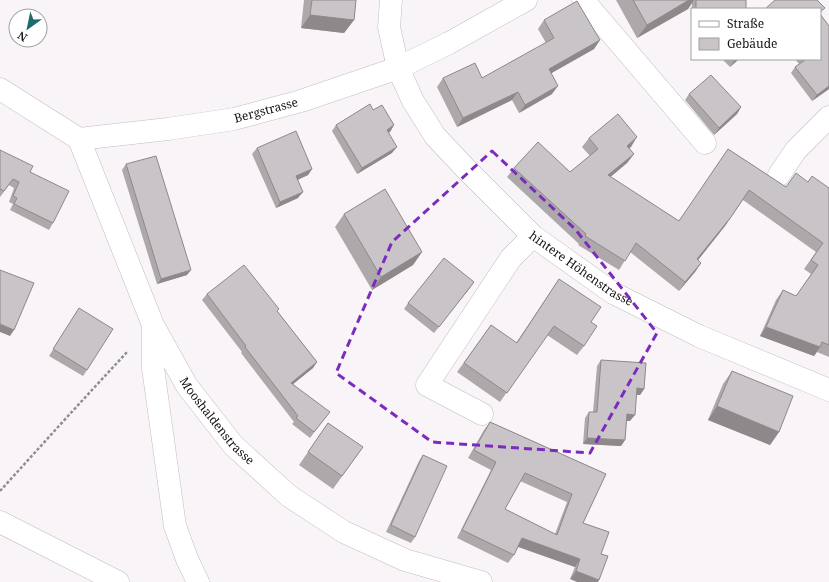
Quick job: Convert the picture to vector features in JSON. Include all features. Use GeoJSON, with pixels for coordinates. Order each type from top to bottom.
{"type":"FeatureCollection","features":[{"type":"Feature","properties":{"kind":"street","name":"hintere Höhenstrasse"},"geometry":{"type":"LineString","coordinates":[[391,0],[389,27],[398,68],[414,101],[435,136],[533,236],[613,293],[699,336],[829,390]]}},
{"type":"Feature","properties":{"kind":"street","name":"Bergstrasse"},"geometry":{"type":"LineString","coordinates":[[78,139],[168,129],[234,119],[302,101],[398,68],[449,43],[526,0]]}},
{"type":"Feature","properties":{"kind":"street"},"geometry":{"type":"LineString","coordinates":[[583,0],[705,142]]}},
{"type":"Feature","properties":{"kind":"street"},"geometry":{"type":"LineString","coordinates":[[0,89],[78,139]]}},
{"type":"Feature","properties":{"kind":"street"},"geometry":{"type":"LineString","coordinates":[[779,175],[796,150],[829,117]]}},
{"type":"Feature","properties":{"kind":"street","name":"Mooshaldenstrasse"},"geometry":{"type":"LineString","coordinates":[[78,139],[153,324],[188,386],[233,445],[289,496],[344,532],[405,560],[481,582]]}},
{"type":"Feature","properties":{"kind":"street"},"geometry":{"type":"LineString","coordinates":[[482,414],[427,384],[511,258],[533,236]]}},
{"type":"Feature","properties":{"kind":"street"},"geometry":{"type":"LineString","coordinates":[[153,324],[154,368],[175,526],[186,560],[198,582]]}},
{"type":"Feature","properties":{"kind":"street"},"geometry":{"type":"LineString","coordinates":[[0,522],[118,582]]}},
{"type":"Feature","properties":{"kind":"path"},"geometry":{"type":"LineString","coordinates":[[0,491],[153,324]]}},
{"type":"Feature","properties":{"kind":"highlighted area"},"geometry":{"type":"Polygon","coordinates":[[[492,151],[575,229],[657,333],[590,453],[432,442],[336,373],[392,242],[492,151]]]}},
{"type":"Feature","properties":{"kind":"building"},"geometry":{"type":"Polygon","coordinates":[[[312,0],[356,0],[354,20],[310,15],[312,0]]]}},
{"type":"Feature","properties":{"kind":"building"},"geometry":{"type":"Polygon","coordinates":[[[633,0],[689,0],[647,25],[633,0]]]}},
{"type":"Feature","properties":{"kind":"building"},"geometry":{"type":"Polygon","coordinates":[[[696,0],[746,0],[746,8],[696,8],[696,0]]]}},
{"type":"Feature","properties":{"kind":"building"},"geometry":{"type":"Polygon","coordinates":[[[775,0],[817,0],[825,8],[821,11],[821,8],[766,8],[775,0]]]}},
{"type":"Feature","properties":{"kind":"building"},"geometry":{"type":"Polygon","coordinates":[[[577,1],[600,40],[549,69],[558,86],[525,105],[518,92],[463,118],[443,78],[475,63],[482,78],[554,38],[544,20],[577,1]]]}},
{"type":"Feature","properties":{"kind":"building"},"geometry":{"type":"Polygon","coordinates":[[[821,15],[829,26],[829,86],[817,95],[795,67],[805,60],[821,60],[821,15]]]}},
{"type":"Feature","properties":{"kind":"building"},"geometry":{"type":"Polygon","coordinates":[[[711,75],[741,107],[719,128],[689,94],[711,75]]]}},
{"type":"Feature","properties":{"kind":"building"},"geometry":{"type":"Polygon","coordinates":[[[370,104],[373,110],[382,105],[394,125],[387,130],[397,147],[362,168],[336,125],[370,104]]]}},
{"type":"Feature","properties":{"kind":"building"},"geometry":{"type":"Polygon","coordinates":[[[618,114],[637,137],[627,146],[634,154],[608,175],[679,221],[728,149],[786,187],[796,173],[808,182],[812,176],[829,188],[829,345],[822,342],[820,347],[766,327],[783,290],[796,296],[818,265],[811,260],[823,243],[749,190],[731,217],[697,259],[701,263],[685,282],[636,243],[625,261],[585,236],[586,234],[514,168],[538,142],[570,172],[598,149],[589,138],[618,114]]]}},
{"type":"Feature","properties":{"kind":"building"},"geometry":{"type":"Polygon","coordinates":[[[296,131],[312,169],[296,176],[303,192],[280,202],[257,148],[296,131]]]}},
{"type":"Feature","properties":{"kind":"building"},"geometry":{"type":"Polygon","coordinates":[[[0,150],[33,166],[30,172],[69,191],[53,223],[14,204],[17,198],[13,196],[19,182],[13,179],[4,191],[0,189],[0,150]]]}},
{"type":"Feature","properties":{"kind":"building"},"geometry":{"type":"Polygon","coordinates":[[[156,156],[191,270],[161,279],[126,164],[156,156]]]}},
{"type":"Feature","properties":{"kind":"building"},"geometry":{"type":"Polygon","coordinates":[[[385,189],[422,252],[381,277],[344,214],[385,189]]]}},
{"type":"Feature","properties":{"kind":"building"},"geometry":{"type":"Polygon","coordinates":[[[444,258],[474,282],[439,327],[408,303],[444,258]]]}},
{"type":"Feature","properties":{"kind":"building"},"geometry":{"type":"Polygon","coordinates":[[[244,265],[279,309],[277,311],[317,362],[291,383],[330,412],[314,432],[296,418],[298,416],[245,347],[246,346],[207,294],[244,265]]]}},
{"type":"Feature","properties":{"kind":"building"},"geometry":{"type":"Polygon","coordinates":[[[0,270],[34,283],[14,330],[0,324],[0,270]]]}},
{"type":"Feature","properties":{"kind":"building"},"geometry":{"type":"Polygon","coordinates":[[[559,279],[601,307],[591,322],[597,326],[584,346],[554,326],[507,393],[464,363],[491,325],[517,343],[559,279]]]}},
{"type":"Feature","properties":{"kind":"building"},"geometry":{"type":"Polygon","coordinates":[[[79,308],[113,329],[87,370],[53,349],[79,308]]]}},
{"type":"Feature","properties":{"kind":"building"},"geometry":{"type":"Polygon","coordinates":[[[601,360],[646,363],[644,389],[637,388],[635,415],[627,414],[625,440],[587,438],[589,412],[597,412],[601,360]]]}},
{"type":"Feature","properties":{"kind":"building"},"geometry":{"type":"Polygon","coordinates":[[[732,371],[793,396],[779,432],[717,406],[732,371]]]}},
{"type":"Feature","properties":{"kind":"building"},"geometry":{"type":"Polygon","coordinates":[[[490,422],[606,474],[583,523],[609,532],[601,554],[608,556],[599,580],[576,571],[580,559],[522,538],[514,555],[462,530],[496,462],[474,450],[490,422]],[[525,473],[505,509],[557,535],[572,494],[525,473]]]}},
{"type":"Feature","properties":{"kind":"building"},"geometry":{"type":"Polygon","coordinates":[[[328,423],[363,447],[342,476],[308,452],[328,423]]]}},
{"type":"Feature","properties":{"kind":"building"},"geometry":{"type":"Polygon","coordinates":[[[423,455],[447,466],[415,537],[391,525],[423,455]]]}}]}
